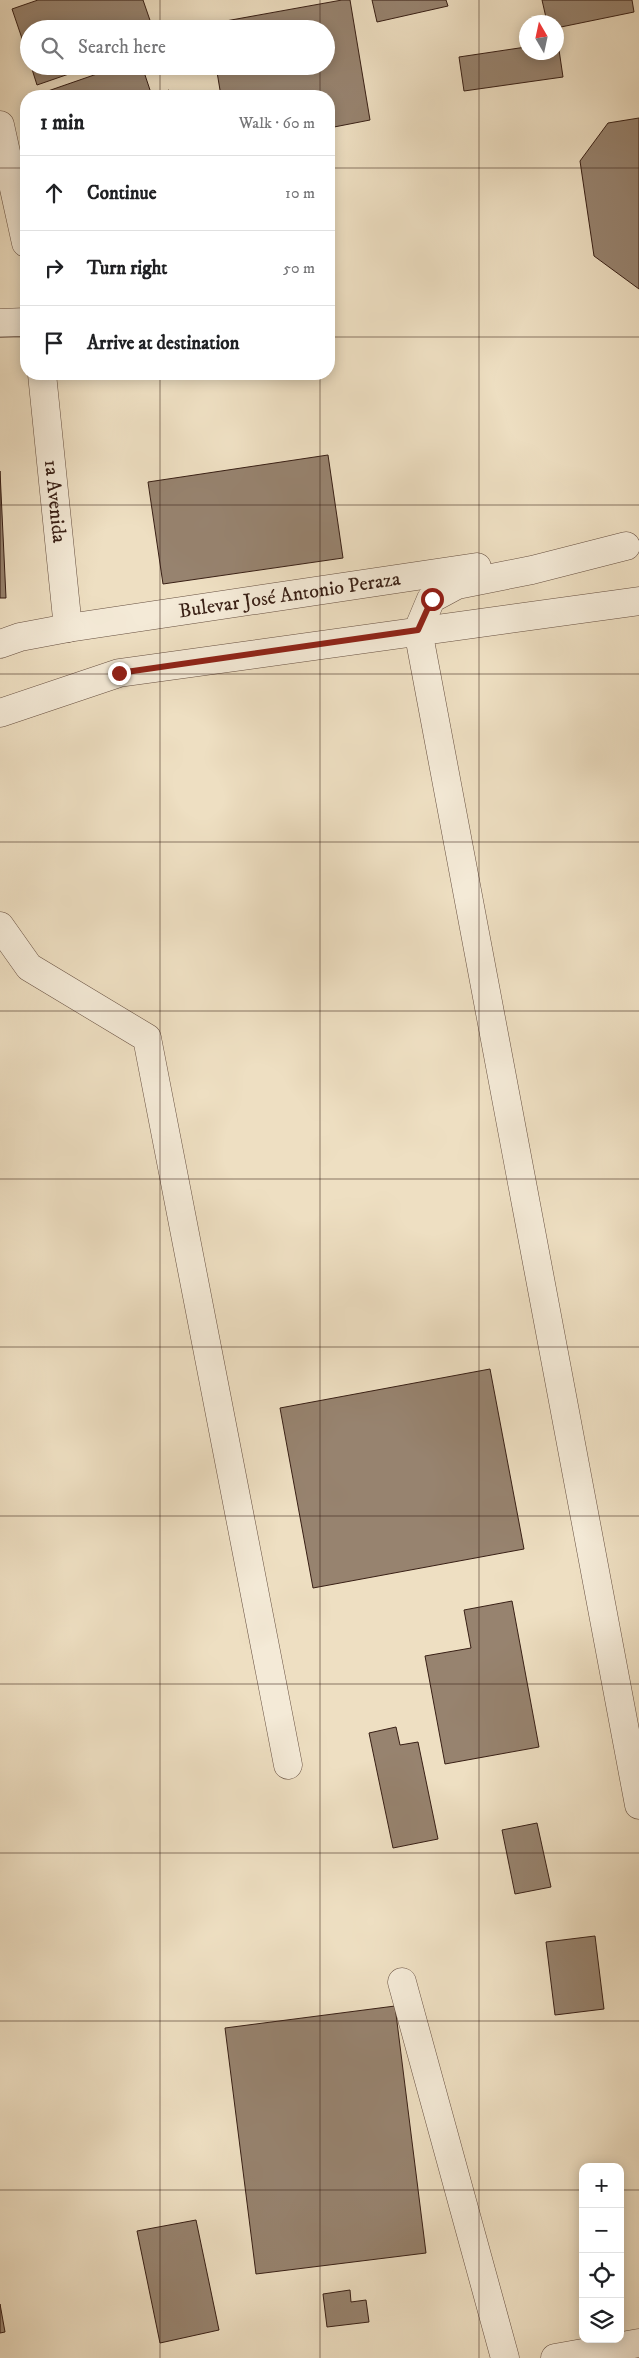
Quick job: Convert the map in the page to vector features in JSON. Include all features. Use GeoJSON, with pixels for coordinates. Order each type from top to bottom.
{"type":"FeatureCollection","features":[{"type":"Feature","properties":{"kind":"street"},"geometry":{"type":"LineString","coordinates":[[0,125],[20,216]]}},
{"type":"Feature","properties":{"kind":"street"},"geometry":{"type":"LineString","coordinates":[[0,323],[20,322]]}},
{"type":"Feature","properties":{"kind":"street","name":"1a Avenida"},"geometry":{"type":"LineString","coordinates":[[43,380],[68,628]]}},
{"type":"Feature","properties":{"kind":"street"},"geometry":{"type":"LineString","coordinates":[[632,545],[532,570],[457,585],[432,599],[418,630],[639,1805]]}},
{"type":"Feature","properties":{"kind":"street","name":"Bulevar José Antonio Peraza"},"geometry":{"type":"LineString","coordinates":[[0,644],[20,637],[68,628],[632,545]]}},
{"type":"Feature","properties":{"kind":"street"},"geometry":{"type":"LineString","coordinates":[[0,713],[119,673],[418,630],[639,601]]}},
{"type":"Feature","properties":{"kind":"street"},"geometry":{"type":"LineString","coordinates":[[0,926],[29,967],[148,1038],[288,1765]]}},
{"type":"Feature","properties":{"kind":"street"},"geometry":{"type":"LineString","coordinates":[[402,1982],[504,2358]]}},
{"type":"Feature","properties":{"kind":"street"},"geometry":{"type":"LineString","coordinates":[[555,2358],[639,2343]]}},
{"type":"Feature","properties":{"kind":"building"},"geometry":{"type":"Polygon","coordinates":[[[38,0],[143,0],[150,20],[20,20],[20,33],[12,9],[38,0]]]}},
{"type":"Feature","properties":{"kind":"building"},"geometry":{"type":"Polygon","coordinates":[[[350,0],[370,120],[335,127],[335,90],[220,90],[218,75],[335,75],[335,20],[231,20],[350,0]]]}},
{"type":"Feature","properties":{"kind":"building"},"geometry":{"type":"Polygon","coordinates":[[[372,0],[446,0],[448,6],[377,22],[372,0]]]}},
{"type":"Feature","properties":{"kind":"building"},"geometry":{"type":"Polygon","coordinates":[[[542,0],[632,0],[634,12],[564,26],[564,15],[545,15],[542,0]]]}},
{"type":"Feature","properties":{"kind":"building"},"geometry":{"type":"Polygon","coordinates":[[[519,48],[519,60],[560,60],[563,77],[464,91],[459,57],[519,48]]]}},
{"type":"Feature","properties":{"kind":"building"},"geometry":{"type":"Polygon","coordinates":[[[34,75],[66,75],[37,85],[34,75]]]}},
{"type":"Feature","properties":{"kind":"building"},"geometry":{"type":"Polygon","coordinates":[[[94,75],[145,75],[150,90],[51,90],[94,75]]]}},
{"type":"Feature","properties":{"kind":"building"},"geometry":{"type":"Polygon","coordinates":[[[639,118],[639,289],[594,256],[580,161],[608,123],[639,118]]]}},
{"type":"Feature","properties":{"kind":"building"},"geometry":{"type":"Polygon","coordinates":[[[328,455],[343,558],[163,584],[148,482],[328,455]]]}},
{"type":"Feature","properties":{"kind":"building"},"geometry":{"type":"Polygon","coordinates":[[[0,471],[6,598],[0,598],[0,471]]]}},
{"type":"Feature","properties":{"kind":"building"},"geometry":{"type":"Polygon","coordinates":[[[490,1369],[524,1549],[313,1588],[280,1408],[490,1369]]]}},
{"type":"Feature","properties":{"kind":"building"},"geometry":{"type":"Polygon","coordinates":[[[512,1601],[539,1747],[445,1764],[425,1656],[471,1648],[464,1610],[512,1601]]]}},
{"type":"Feature","properties":{"kind":"building"},"geometry":{"type":"Polygon","coordinates":[[[396,1727],[400,1745],[418,1742],[438,1839],[393,1848],[369,1733],[396,1727]]]}},
{"type":"Feature","properties":{"kind":"building"},"geometry":{"type":"Polygon","coordinates":[[[537,1823],[551,1887],[515,1894],[502,1830],[537,1823]]]}},
{"type":"Feature","properties":{"kind":"building"},"geometry":{"type":"Polygon","coordinates":[[[595,1936],[604,2009],[555,2015],[546,1942],[595,1936]]]}},
{"type":"Feature","properties":{"kind":"building"},"geometry":{"type":"Polygon","coordinates":[[[395,2006],[426,2253],[256,2274],[225,2028],[395,2006]]]}},
{"type":"Feature","properties":{"kind":"building"},"geometry":{"type":"Polygon","coordinates":[[[196,2220],[219,2330],[160,2343],[137,2231],[196,2220]]]}},
{"type":"Feature","properties":{"kind":"building"},"geometry":{"type":"Polygon","coordinates":[[[350,2290],[351,2302],[366,2300],[369,2322],[327,2327],[323,2294],[350,2290]]]}},
{"type":"Feature","properties":{"kind":"building"},"geometry":{"type":"Polygon","coordinates":[[[0,2304],[5,2332],[0,2333],[0,2304]]]}},
{"type":"Feature","properties":{"kind":"route"},"geometry":{"type":"LineString","coordinates":[[119,673],[418,630],[432,599]]}}]}
